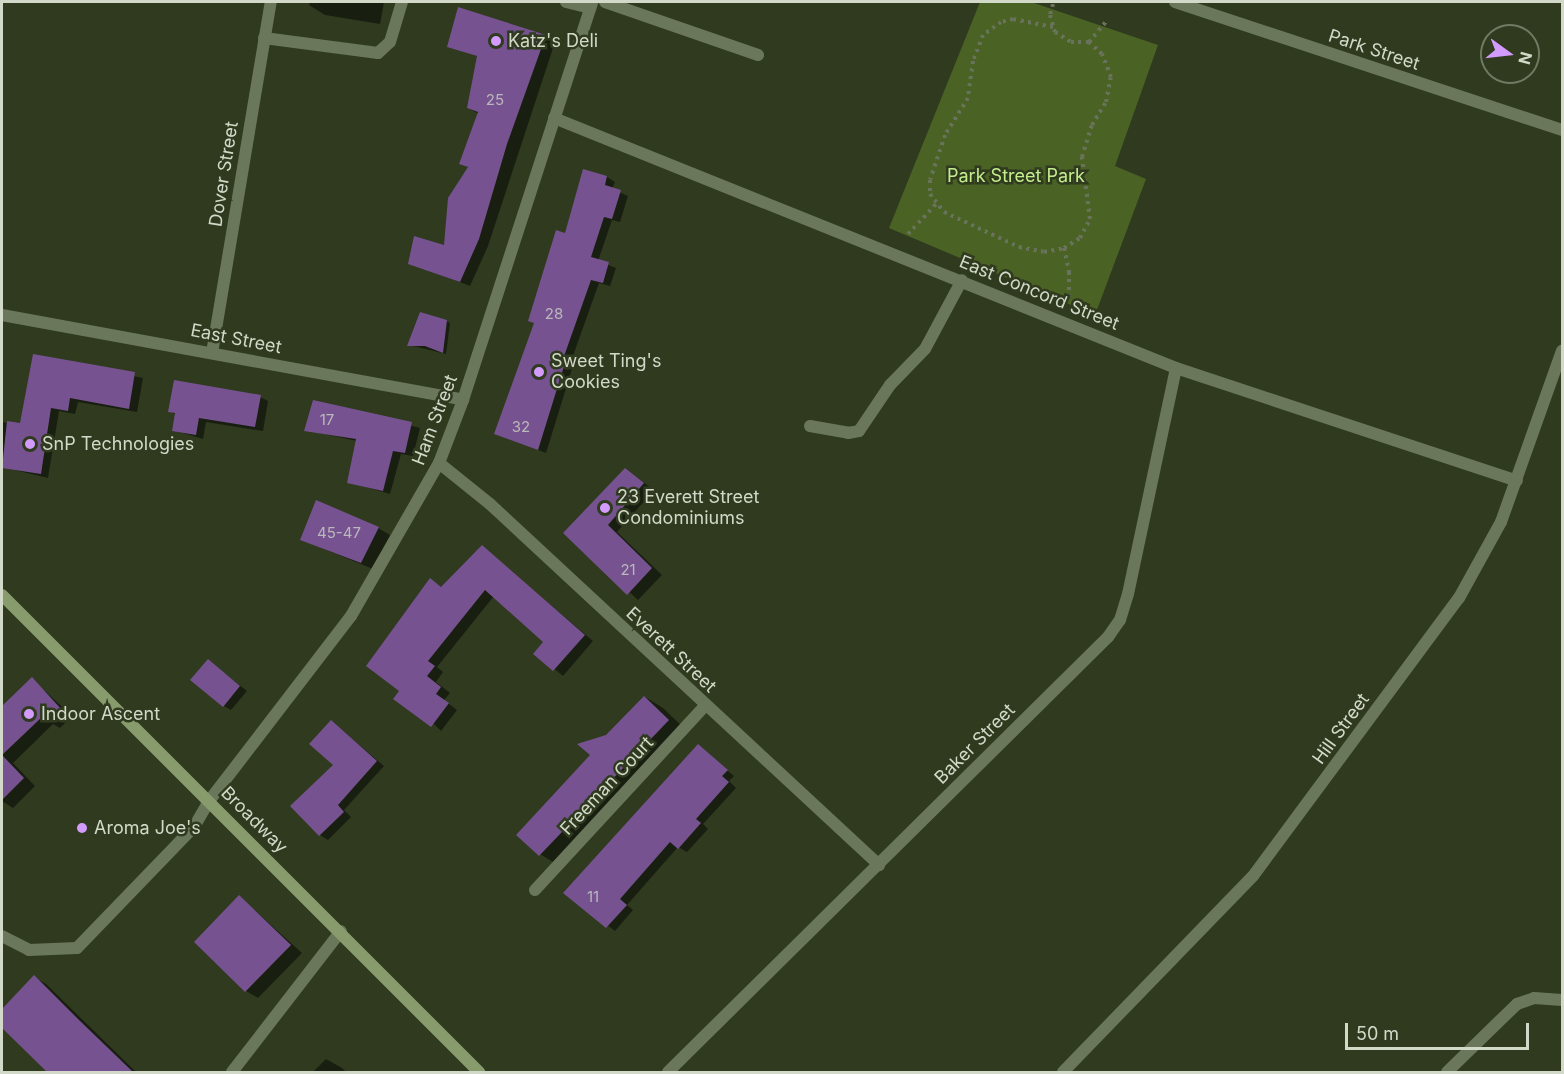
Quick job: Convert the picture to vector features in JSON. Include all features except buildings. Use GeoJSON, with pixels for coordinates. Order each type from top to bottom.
{"type":"FeatureCollection","features":[{"type":"Feature","properties":{"kind":"street","name":"Dover Street"},"geometry":{"type":"LineString","coordinates":[[212,353],[271,2]]}},
{"type":"Feature","properties":{"kind":"street"},"geometry":{"type":"LineString","coordinates":[[264,38],[378,53],[390,42],[402,2]]}},
{"type":"Feature","properties":{"kind":"street"},"geometry":{"type":"LineString","coordinates":[[566,2],[591,5]]}},
{"type":"Feature","properties":{"kind":"street"},"geometry":{"type":"LineString","coordinates":[[605,2],[758,56]]}},
{"type":"Feature","properties":{"kind":"street","name":"Park Street"},"geometry":{"type":"LineString","coordinates":[[1175,2],[1563,130]]}},
{"type":"Feature","properties":{"kind":"street","name":"Ham Street"},"geometry":{"type":"LineString","coordinates":[[2,936],[29,950],[77,948],[194,827],[210,801],[351,616],[439,463],[464,400],[591,5]]}},
{"type":"Feature","properties":{"kind":"street","name":"East Concord Street"},"geometry":{"type":"LineString","coordinates":[[554,118],[962,280],[1176,368],[1517,481]]}},
{"type":"Feature","properties":{"kind":"street"},"geometry":{"type":"LineString","coordinates":[[810,426],[848,433],[859,431],[890,386],[925,349],[962,280]]}},
{"type":"Feature","properties":{"kind":"street","name":"East Street"},"geometry":{"type":"LineString","coordinates":[[2,315],[464,400]]}},
{"type":"Feature","properties":{"kind":"street","name":"Hill Street"},"geometry":{"type":"LineString","coordinates":[[1063,1072],[1218,916],[1288,831],[1459,598],[1483,561],[1517,481],[1563,351]]}},
{"type":"Feature","properties":{"kind":"street","name":"Baker Street"},"geometry":{"type":"LineString","coordinates":[[668,1072],[1091,655],[1120,620],[1176,368]]}},
{"type":"Feature","properties":{"kind":"street","name":"Everett Street"},"geometry":{"type":"LineString","coordinates":[[439,463],[490,504],[705,706],[879,864]]}},
{"type":"Feature","properties":{"kind":"street","name":"Broadway"},"geometry":{"type":"LineString","coordinates":[[2,595],[480,1072]]}},
{"type":"Feature","properties":{"kind":"street","name":"Freeman Court"},"geometry":{"type":"LineString","coordinates":[[535,890],[705,706]]}},
{"type":"Feature","properties":{"kind":"street"},"geometry":{"type":"LineString","coordinates":[[232,1072],[341,931]]}},
{"type":"Feature","properties":{"kind":"street"},"geometry":{"type":"LineString","coordinates":[[1446,1072],[1517,1004],[1534,998],[1563,1000]]}},
{"type":"Feature","properties":{"kind":"path"},"geometry":{"type":"LineString","coordinates":[[1053,4],[1053,27],[1062,38],[1089,42],[1108,65],[1111,88],[1087,135],[1082,157],[1090,219],[1080,238],[1064,248],[1044,252],[1019,247],[954,218],[936,204],[930,194],[932,166],[945,135],[968,98],[973,61],[984,35],[1001,22],[1013,19],[1053,27]]}},
{"type":"Feature","properties":{"kind":"path"},"geometry":{"type":"LineString","coordinates":[[1089,42],[1106,22]]}},
{"type":"Feature","properties":{"kind":"path"},"geometry":{"type":"LineString","coordinates":[[908,234],[936,204]]}},
{"type":"Feature","properties":{"kind":"path"},"geometry":{"type":"LineString","coordinates":[[1064,248],[1069,272],[1068,298]]}},
{"type":"Feature","properties":{"kind":"green space","name":"Park Street Park"},"geometry":{"type":"Polygon","coordinates":[[[980,2],[1031,2],[1158,45],[1115,166],[1146,179],[1095,315],[889,228],[980,2]]]}},
{"type":"Feature","properties":{"kind":"place","name":"Katz's Deli"},"geometry":{"type":"Point","coordinates":[496,41]}},
{"type":"Feature","properties":{"kind":"place","name":"Sweet Ting's Cookies"},"geometry":{"type":"Point","coordinates":[539,372]}},
{"type":"Feature","properties":{"kind":"place","name":"SnP Technologies"},"geometry":{"type":"Point","coordinates":[30,444]}},
{"type":"Feature","properties":{"kind":"place","name":"23 Everett Street Condominiums"},"geometry":{"type":"Point","coordinates":[605,508]}},
{"type":"Feature","properties":{"kind":"place","name":"Indoor Ascent"},"geometry":{"type":"Point","coordinates":[29,714]}},
{"type":"Feature","properties":{"kind":"place","name":"Aroma Joe's"},"geometry":{"type":"Point","coordinates":[82,828]}}]}
